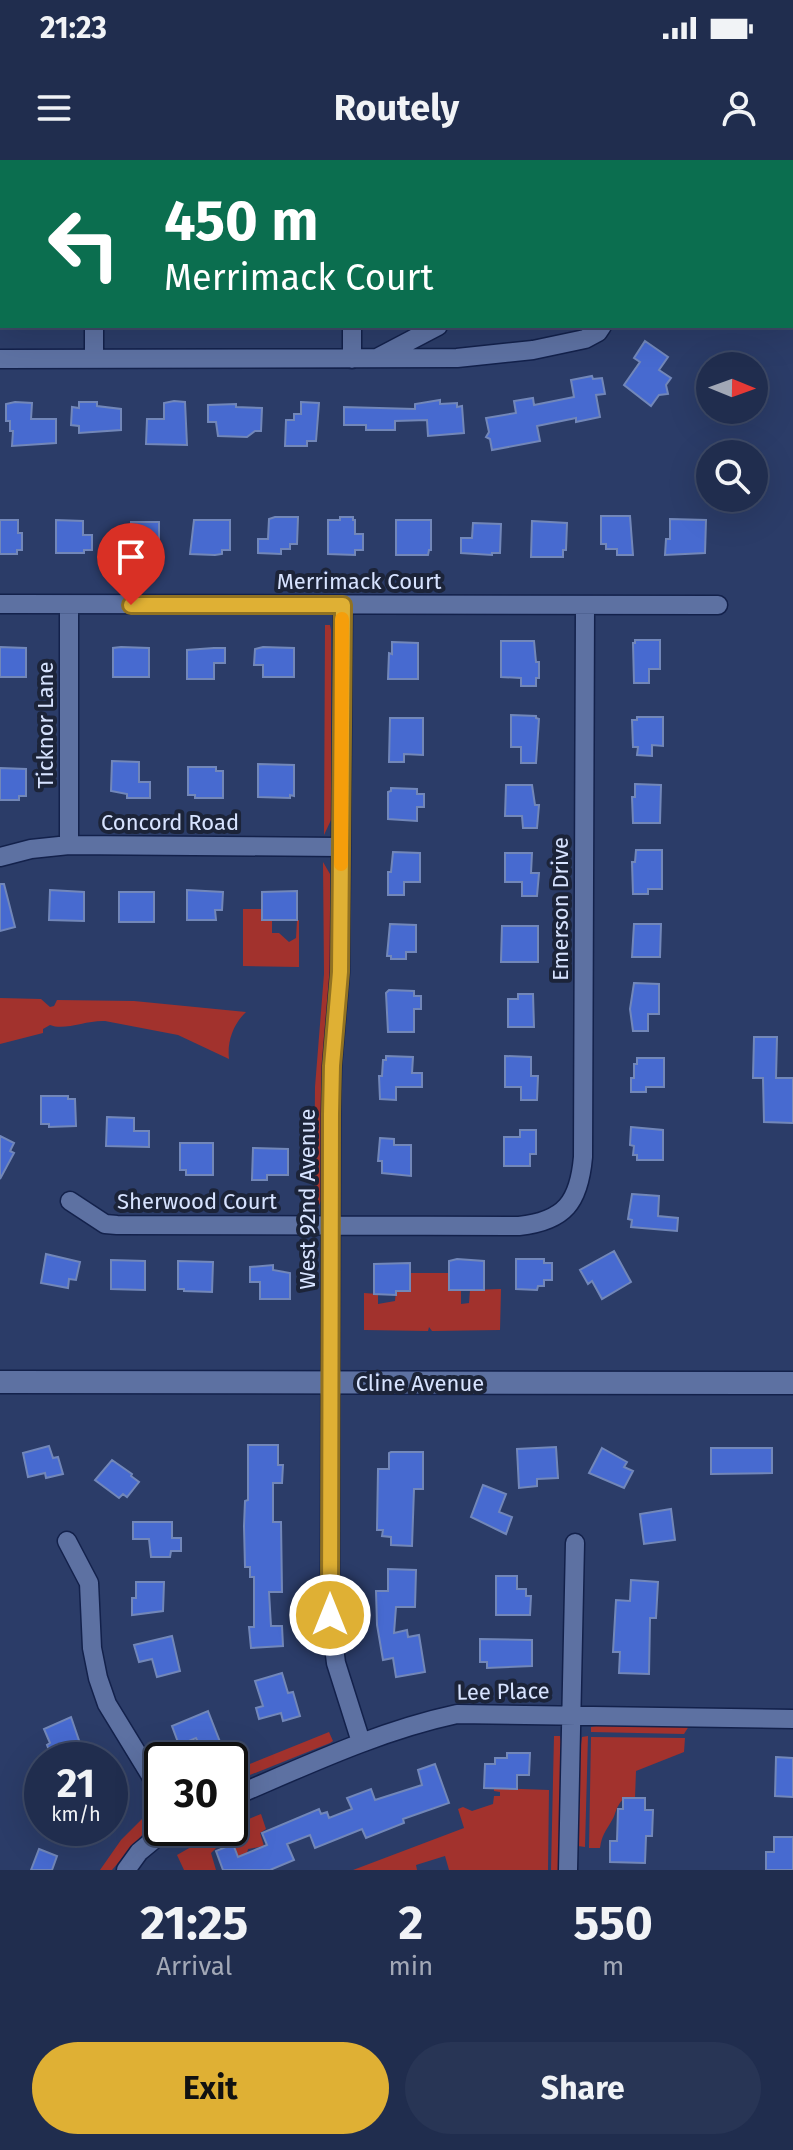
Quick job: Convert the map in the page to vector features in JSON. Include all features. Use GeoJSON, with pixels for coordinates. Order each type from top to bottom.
{"type":"FeatureCollection","features":[{"type":"Feature","properties":{"kind":"street"},"geometry":{"type":"LineString","coordinates":[[94,328],[94,359]]}},
{"type":"Feature","properties":{"kind":"street"},"geometry":{"type":"LineString","coordinates":[[352,328],[352,359]]}},
{"type":"Feature","properties":{"kind":"street"},"geometry":{"type":"LineString","coordinates":[[375,359],[434,328]]}},
{"type":"Feature","properties":{"kind":"street"},"geometry":{"type":"LineString","coordinates":[[0,359],[457,358],[533,350],[585,339],[601,328]]}},
{"type":"Feature","properties":{"kind":"street","name":"Merrimack Court"},"geometry":{"type":"LineString","coordinates":[[0,604],[718,605]]}},
{"type":"Feature","properties":{"kind":"street","name":"Ticknor Lane"},"geometry":{"type":"LineString","coordinates":[[69,605],[69,845]]}},
{"type":"Feature","properties":{"kind":"street","name":"West 92nd Avenue"},"geometry":{"type":"LineString","coordinates":[[343,605],[339,998],[332,1066],[331,1635],[336,1663],[361,1742]]}},
{"type":"Feature","properties":{"kind":"street","name":"Emerson Drive"},"geometry":{"type":"LineString","coordinates":[[567,1208],[576,1196],[581,1181],[583,1157],[585,607]]}},
{"type":"Feature","properties":{"kind":"street","name":"Concord Road"},"geometry":{"type":"LineString","coordinates":[[0,857],[31,849],[69,845],[341,847]]}},
{"type":"Feature","properties":{"kind":"street","name":"Sherwood Court"},"geometry":{"type":"LineString","coordinates":[[70,1201],[105,1224],[519,1226],[551,1218],[567,1208]]}},
{"type":"Feature","properties":{"kind":"street","name":"Cline Avenue"},"geometry":{"type":"LineString","coordinates":[[0,1382],[793,1383]]}},
{"type":"Feature","properties":{"kind":"street"},"geometry":{"type":"LineString","coordinates":[[67,1541],[89,1583],[92,1648],[98,1678],[107,1704],[144,1765]]}},
{"type":"Feature","properties":{"kind":"street"},"geometry":{"type":"LineString","coordinates":[[568,1870],[575,1543]]}},
{"type":"Feature","properties":{"kind":"street","name":"Lee Place"},"geometry":{"type":"LineString","coordinates":[[248,1790],[410,1724],[457,1714],[793,1719]]}},
{"type":"Feature","properties":{"kind":"street"},"geometry":{"type":"LineString","coordinates":[[126,1870],[146,1846]]}},
{"type":"Feature","properties":{"kind":"shaded area"},"geometry":{"type":"Polygon","coordinates":[[[325,625],[330,625],[331,630],[331,820],[324,835],[325,625]]]}},
{"type":"Feature","properties":{"kind":"shaded area"},"geometry":{"type":"Polygon","coordinates":[[[323,862],[330,874],[330,983],[321,1087],[321,1201],[319,1205],[314,1205],[315,1087],[324,974],[323,862]]]}},
{"type":"Feature","properties":{"kind":"shaded area"},"geometry":{"type":"Polygon","coordinates":[[[243,909],[262,909],[262,920],[272,920],[272,933],[279,933],[289,942],[296,938],[299,920],[299,967],[243,966],[243,909]]]}},
{"type":"Feature","properties":{"kind":"shaded area"},"geometry":{"type":"Polygon","coordinates":[[[0,998],[41,999],[50,1007],[57,1000],[134,1001],[246,1012],[232,1034],[229,1059],[178,1035],[105,1021],[62,1027],[50,1025],[43,1029],[43,1033],[0,1044],[0,998]]]}},
{"type":"Feature","properties":{"kind":"shaded area"},"geometry":{"type":"Polygon","coordinates":[[[410,1273],[449,1273],[449,1289],[461,1289],[461,1304],[469,1303],[470,1290],[501,1289],[500,1330],[432,1331],[429,1327],[428,1331],[364,1330],[364,1293],[378,1294],[378,1304],[395,1301],[396,1291],[410,1273]]]}},
{"type":"Feature","properties":{"kind":"shaded area"},"geometry":{"type":"Polygon","coordinates":[[[689,1726],[684,1734],[591,1732],[591,1727],[689,1726]]]}},
{"type":"Feature","properties":{"kind":"shaded area"},"geometry":{"type":"Polygon","coordinates":[[[329,1732],[333,1741],[248,1776],[248,1765],[329,1732]]]}},
{"type":"Feature","properties":{"kind":"shaded area"},"geometry":{"type":"Polygon","coordinates":[[[554,1736],[560,1736],[561,1742],[559,1870],[551,1870],[554,1736]]]}},
{"type":"Feature","properties":{"kind":"shaded area"},"geometry":{"type":"Polygon","coordinates":[[[588,1736],[585,1847],[578,1846],[580,1752],[582,1737],[588,1736]]]}},
{"type":"Feature","properties":{"kind":"shaded area"},"geometry":{"type":"Polygon","coordinates":[[[591,1737],[685,1738],[684,1752],[636,1771],[635,1798],[624,1798],[621,1802],[600,1848],[589,1848],[591,1737]]]}},
{"type":"Feature","properties":{"kind":"shaded area"},"geometry":{"type":"Polygon","coordinates":[[[494,1788],[549,1790],[548,1870],[449,1870],[445,1856],[416,1865],[417,1870],[353,1870],[464,1828],[458,1809],[463,1807],[472,1811],[493,1804],[494,1796],[500,1796],[494,1788]]]}},
{"type":"Feature","properties":{"kind":"shaded area"},"geometry":{"type":"Polygon","coordinates":[[[261,1814],[266,1829],[260,1833],[264,1846],[248,1849],[243,1870],[233,1846],[248,1846],[248,1819],[261,1814]]]}},
{"type":"Feature","properties":{"kind":"shaded area"},"geometry":{"type":"Polygon","coordinates":[[[144,1817],[144,1833],[112,1870],[100,1870],[117,1846],[128,1846],[128,1833],[144,1817]]]}},
{"type":"Feature","properties":{"kind":"shaded area"},"geometry":{"type":"Polygon","coordinates":[[[193,1846],[217,1846],[211,1853],[216,1870],[184,1870],[177,1855],[193,1846]]]}},
{"type":"Feature","properties":{"kind":"building"},"geometry":{"type":"Polygon","coordinates":[[[645,341],[668,357],[659,370],[671,378],[666,385],[668,394],[659,395],[651,406],[624,385],[640,362],[634,358],[645,341]]]}},
{"type":"Feature","properties":{"kind":"building"},"geometry":{"type":"Polygon","coordinates":[[[592,376],[593,379],[602,378],[605,394],[596,395],[600,417],[576,422],[576,418],[537,426],[540,441],[492,450],[490,439],[486,437],[489,432],[486,418],[516,413],[514,401],[533,398],[534,405],[574,397],[571,380],[592,376]]]}},
{"type":"Feature","properties":{"kind":"building"},"geometry":{"type":"Polygon","coordinates":[[[440,400],[440,404],[457,403],[457,407],[462,406],[464,433],[428,436],[427,420],[395,421],[395,430],[366,430],[366,425],[344,425],[344,407],[415,409],[415,404],[440,400]]]}},
{"type":"Feature","properties":{"kind":"building"},"geometry":{"type":"Polygon","coordinates":[[[79,402],[97,402],[97,406],[121,409],[121,430],[79,433],[79,426],[71,425],[72,407],[79,408],[79,402]]]}},
{"type":"Feature","properties":{"kind":"building"},"geometry":{"type":"Polygon","coordinates":[[[185,402],[187,445],[146,444],[147,419],[164,419],[164,403],[185,402]]]}},
{"type":"Feature","properties":{"kind":"building"},"geometry":{"type":"Polygon","coordinates":[[[301,402],[319,403],[316,441],[307,441],[307,446],[285,446],[286,420],[294,420],[294,414],[301,414],[301,402]]]}},
{"type":"Feature","properties":{"kind":"building"},"geometry":{"type":"Polygon","coordinates":[[[32,403],[31,419],[56,419],[56,443],[12,446],[13,431],[10,431],[10,421],[6,421],[6,404],[32,403]]]}},
{"type":"Feature","properties":{"kind":"building"},"geometry":{"type":"Polygon","coordinates":[[[236,404],[236,407],[262,408],[261,431],[247,437],[218,436],[216,422],[208,422],[208,405],[236,404]]]}},
{"type":"Feature","properties":{"kind":"building"},"geometry":{"type":"Polygon","coordinates":[[[601,516],[630,516],[633,555],[617,555],[617,549],[606,549],[606,544],[601,544],[601,516]]]}},
{"type":"Feature","properties":{"kind":"building"},"geometry":{"type":"Polygon","coordinates":[[[298,517],[297,544],[290,544],[290,549],[281,549],[281,554],[258,553],[258,539],[268,539],[269,519],[298,517]]]}},
{"type":"Feature","properties":{"kind":"building"},"geometry":{"type":"Polygon","coordinates":[[[340,517],[353,517],[355,534],[363,534],[363,550],[355,550],[355,555],[328,554],[328,520],[340,520],[340,517]]]}},
{"type":"Feature","properties":{"kind":"building"},"geometry":{"type":"Polygon","coordinates":[[[670,519],[706,520],[705,553],[665,555],[666,539],[670,539],[670,519]]]}},
{"type":"Feature","properties":{"kind":"building"},"geometry":{"type":"Polygon","coordinates":[[[0,520],[18,520],[22,550],[17,550],[17,554],[0,554],[0,520]]]}},
{"type":"Feature","properties":{"kind":"building"},"geometry":{"type":"Polygon","coordinates":[[[56,520],[83,521],[83,535],[92,535],[92,550],[56,553],[56,520]]]}},
{"type":"Feature","properties":{"kind":"building"},"geometry":{"type":"Polygon","coordinates":[[[194,520],[230,520],[230,550],[222,550],[222,554],[215,555],[190,554],[194,520]]]}},
{"type":"Feature","properties":{"kind":"building"},"geometry":{"type":"Polygon","coordinates":[[[396,520],[431,520],[431,550],[428,555],[396,555],[396,520]]]}},
{"type":"Feature","properties":{"kind":"building"},"geometry":{"type":"Polygon","coordinates":[[[532,521],[567,523],[563,557],[531,557],[532,521]]]}},
{"type":"Feature","properties":{"kind":"building"},"geometry":{"type":"Polygon","coordinates":[[[131,522],[159,522],[159,551],[125,553],[125,526],[131,526],[131,522]]]}},
{"type":"Feature","properties":{"kind":"building"},"geometry":{"type":"Polygon","coordinates":[[[473,523],[501,524],[500,553],[461,553],[461,538],[472,538],[473,523]]]}},
{"type":"Feature","properties":{"kind":"building"},"geometry":{"type":"Polygon","coordinates":[[[635,640],[660,640],[660,669],[649,669],[649,683],[634,683],[635,640]]]}},
{"type":"Feature","properties":{"kind":"building"},"geometry":{"type":"Polygon","coordinates":[[[501,641],[534,641],[536,662],[539,662],[536,686],[521,686],[521,678],[501,677],[501,641]]]}},
{"type":"Feature","properties":{"kind":"building"},"geometry":{"type":"Polygon","coordinates":[[[392,642],[418,643],[418,679],[388,679],[392,642]]]}},
{"type":"Feature","properties":{"kind":"building"},"geometry":{"type":"Polygon","coordinates":[[[0,647],[26,648],[26,677],[0,677],[0,647]]]}},
{"type":"Feature","properties":{"kind":"building"},"geometry":{"type":"Polygon","coordinates":[[[113,648],[149,648],[149,677],[113,677],[113,648]]]}},
{"type":"Feature","properties":{"kind":"building"},"geometry":{"type":"Polygon","coordinates":[[[225,648],[225,663],[214,663],[214,679],[187,679],[187,650],[225,648]]]}},
{"type":"Feature","properties":{"kind":"building"},"geometry":{"type":"Polygon","coordinates":[[[294,648],[294,677],[263,677],[263,665],[254,665],[255,649],[294,648]]]}},
{"type":"Feature","properties":{"kind":"building"},"geometry":{"type":"Polygon","coordinates":[[[511,715],[536,716],[539,719],[536,763],[521,763],[521,747],[511,747],[511,715]]]}},
{"type":"Feature","properties":{"kind":"building"},"geometry":{"type":"Polygon","coordinates":[[[637,717],[663,717],[663,746],[652,745],[652,756],[637,755],[638,747],[633,747],[632,720],[637,720],[637,717]]]}},
{"type":"Feature","properties":{"kind":"building"},"geometry":{"type":"Polygon","coordinates":[[[390,718],[423,718],[423,755],[404,754],[404,762],[389,762],[390,718]]]}},
{"type":"Feature","properties":{"kind":"building"},"geometry":{"type":"Polygon","coordinates":[[[112,761],[139,762],[139,782],[150,782],[150,798],[127,798],[127,794],[111,791],[112,761]]]}},
{"type":"Feature","properties":{"kind":"building"},"geometry":{"type":"Polygon","coordinates":[[[258,764],[294,765],[294,796],[258,797],[258,764]]]}},
{"type":"Feature","properties":{"kind":"building"},"geometry":{"type":"Polygon","coordinates":[[[188,767],[216,767],[216,771],[223,771],[223,798],[188,795],[188,767]]]}},
{"type":"Feature","properties":{"kind":"building"},"geometry":{"type":"Polygon","coordinates":[[[0,768],[26,769],[26,796],[19,796],[19,800],[0,800],[0,768]]]}},
{"type":"Feature","properties":{"kind":"building"},"geometry":{"type":"Polygon","coordinates":[[[635,784],[661,785],[660,823],[633,823],[635,784]]]}},
{"type":"Feature","properties":{"kind":"building"},"geometry":{"type":"Polygon","coordinates":[[[506,785],[532,785],[535,805],[539,805],[537,828],[523,828],[522,816],[505,816],[506,785]]]}},
{"type":"Feature","properties":{"kind":"building"},"geometry":{"type":"Polygon","coordinates":[[[391,788],[417,789],[417,794],[424,794],[424,807],[417,807],[417,821],[388,819],[388,792],[391,788]]]}},
{"type":"Feature","properties":{"kind":"building"},"geometry":{"type":"Polygon","coordinates":[[[636,850],[662,850],[662,889],[648,889],[648,894],[633,894],[632,862],[635,862],[636,850]]]}},
{"type":"Feature","properties":{"kind":"building"},"geometry":{"type":"Polygon","coordinates":[[[393,852],[420,853],[420,882],[404,882],[404,895],[388,895],[388,872],[391,872],[393,852]]]}},
{"type":"Feature","properties":{"kind":"building"},"geometry":{"type":"Polygon","coordinates":[[[505,853],[532,853],[531,873],[539,873],[537,896],[522,896],[522,882],[505,882],[505,853]]]}},
{"type":"Feature","properties":{"kind":"building"},"geometry":{"type":"Polygon","coordinates":[[[0,884],[4,884],[15,927],[0,931],[0,884]]]}},
{"type":"Feature","properties":{"kind":"building"},"geometry":{"type":"Polygon","coordinates":[[[50,890],[84,892],[84,921],[49,920],[50,890]]]}},
{"type":"Feature","properties":{"kind":"building"},"geometry":{"type":"Polygon","coordinates":[[[187,890],[223,892],[222,910],[215,910],[216,920],[187,920],[187,890]]]}},
{"type":"Feature","properties":{"kind":"building"},"geometry":{"type":"Polygon","coordinates":[[[297,891],[297,920],[262,920],[262,892],[297,891]]]}},
{"type":"Feature","properties":{"kind":"building"},"geometry":{"type":"Polygon","coordinates":[[[119,892],[154,892],[154,922],[119,922],[119,892]]]}},
{"type":"Feature","properties":{"kind":"building"},"geometry":{"type":"Polygon","coordinates":[[[390,924],[416,925],[416,952],[406,952],[406,959],[387,956],[390,924]]]}},
{"type":"Feature","properties":{"kind":"building"},"geometry":{"type":"Polygon","coordinates":[[[634,924],[661,924],[660,957],[632,957],[634,924]]]}},
{"type":"Feature","properties":{"kind":"building"},"geometry":{"type":"Polygon","coordinates":[[[502,926],[538,926],[538,962],[501,962],[502,926]]]}},
{"type":"Feature","properties":{"kind":"building"},"geometry":{"type":"Polygon","coordinates":[[[634,983],[659,984],[659,1014],[648,1014],[648,1031],[633,1031],[630,1009],[634,983]]]}},
{"type":"Feature","properties":{"kind":"building"},"geometry":{"type":"Polygon","coordinates":[[[389,990],[414,991],[414,996],[421,996],[421,1009],[414,1009],[414,1032],[388,1032],[386,993],[389,990]]]}},
{"type":"Feature","properties":{"kind":"building"},"geometry":{"type":"Polygon","coordinates":[[[518,994],[533,994],[534,1027],[508,1027],[508,999],[518,999],[518,994]]]}},
{"type":"Feature","properties":{"kind":"building"},"geometry":{"type":"Polygon","coordinates":[[[754,1037],[777,1037],[776,1078],[793,1078],[793,1123],[764,1122],[763,1078],[753,1078],[754,1037]]]}},
{"type":"Feature","properties":{"kind":"building"},"geometry":{"type":"Polygon","coordinates":[[[386,1056],[413,1057],[412,1073],[422,1073],[422,1087],[396,1087],[396,1100],[380,1099],[379,1076],[382,1076],[386,1056]]]}},
{"type":"Feature","properties":{"kind":"building"},"geometry":{"type":"Polygon","coordinates":[[[505,1056],[531,1057],[531,1076],[538,1076],[537,1100],[521,1100],[521,1087],[505,1087],[505,1056]]]}},
{"type":"Feature","properties":{"kind":"building"},"geometry":{"type":"Polygon","coordinates":[[[637,1058],[664,1058],[664,1087],[646,1087],[646,1092],[631,1092],[631,1078],[634,1078],[637,1058]]]}},
{"type":"Feature","properties":{"kind":"building"},"geometry":{"type":"Polygon","coordinates":[[[41,1096],[75,1099],[76,1126],[49,1127],[49,1124],[41,1124],[41,1096]]]}},
{"type":"Feature","properties":{"kind":"building"},"geometry":{"type":"Polygon","coordinates":[[[107,1117],[134,1118],[134,1131],[149,1131],[149,1147],[106,1146],[107,1117]]]}},
{"type":"Feature","properties":{"kind":"building"},"geometry":{"type":"Polygon","coordinates":[[[631,1127],[663,1130],[663,1160],[637,1160],[637,1155],[633,1155],[634,1146],[630,1145],[631,1127]]]}},
{"type":"Feature","properties":{"kind":"building"},"geometry":{"type":"Polygon","coordinates":[[[520,1130],[536,1130],[536,1154],[530,1154],[530,1166],[504,1166],[504,1137],[520,1137],[520,1130]]]}},
{"type":"Feature","properties":{"kind":"building"},"geometry":{"type":"Polygon","coordinates":[[[0,1136],[14,1143],[10,1151],[14,1153],[0,1179],[0,1136]]]}},
{"type":"Feature","properties":{"kind":"building"},"geometry":{"type":"Polygon","coordinates":[[[380,1138],[394,1139],[394,1145],[411,1145],[411,1176],[382,1173],[382,1161],[378,1161],[380,1138]]]}},
{"type":"Feature","properties":{"kind":"building"},"geometry":{"type":"Polygon","coordinates":[[[180,1143],[213,1143],[213,1175],[186,1175],[186,1170],[180,1170],[180,1143]]]}},
{"type":"Feature","properties":{"kind":"building"},"geometry":{"type":"Polygon","coordinates":[[[253,1148],[288,1149],[288,1175],[267,1175],[267,1180],[252,1180],[253,1148]]]}},
{"type":"Feature","properties":{"kind":"building"},"geometry":{"type":"Polygon","coordinates":[[[632,1194],[659,1196],[658,1216],[678,1218],[677,1231],[631,1227],[632,1220],[628,1219],[632,1194]]]}},
{"type":"Feature","properties":{"kind":"building"},"geometry":{"type":"Polygon","coordinates":[[[614,1251],[631,1282],[602,1299],[592,1281],[588,1284],[580,1270],[614,1251]]]}},
{"type":"Feature","properties":{"kind":"building"},"geometry":{"type":"Polygon","coordinates":[[[46,1254],[80,1262],[76,1280],[69,1279],[68,1288],[41,1283],[46,1254]]]}},
{"type":"Feature","properties":{"kind":"building"},"geometry":{"type":"Polygon","coordinates":[[[516,1259],[544,1259],[544,1263],[552,1263],[552,1280],[544,1280],[544,1286],[538,1286],[537,1290],[516,1289],[516,1259]]]}},
{"type":"Feature","properties":{"kind":"building"},"geometry":{"type":"Polygon","coordinates":[[[111,1260],[145,1261],[145,1290],[111,1289],[111,1260]]]}},
{"type":"Feature","properties":{"kind":"building"},"geometry":{"type":"Polygon","coordinates":[[[178,1261],[213,1262],[212,1292],[178,1289],[178,1261]]]}},
{"type":"Feature","properties":{"kind":"building"},"geometry":{"type":"Polygon","coordinates":[[[449,1261],[484,1261],[484,1290],[449,1290],[449,1261]]]}},
{"type":"Feature","properties":{"kind":"building"},"geometry":{"type":"Polygon","coordinates":[[[410,1263],[410,1291],[396,1291],[396,1295],[374,1294],[374,1264],[410,1263]]]}},
{"type":"Feature","properties":{"kind":"building"},"geometry":{"type":"Polygon","coordinates":[[[273,1265],[273,1270],[290,1273],[290,1299],[260,1299],[260,1282],[250,1282],[250,1267],[273,1265]]]}},
{"type":"Feature","properties":{"kind":"building"},"geometry":{"type":"Polygon","coordinates":[[[248,1445],[278,1445],[278,1465],[283,1465],[282,1483],[273,1483],[273,1522],[281,1522],[282,1592],[269,1592],[271,1626],[282,1626],[283,1646],[251,1648],[249,1627],[254,1627],[254,1577],[250,1577],[250,1567],[245,1567],[244,1526],[245,1501],[248,1500],[248,1445]]]}},
{"type":"Feature","properties":{"kind":"building"},"geometry":{"type":"Polygon","coordinates":[[[49,1446],[53,1458],[58,1457],[63,1474],[46,1478],[45,1473],[28,1477],[23,1453],[49,1446]]]}},
{"type":"Feature","properties":{"kind":"building"},"geometry":{"type":"Polygon","coordinates":[[[556,1447],[558,1478],[537,1479],[537,1486],[519,1488],[517,1449],[556,1447]]]}},
{"type":"Feature","properties":{"kind":"building"},"geometry":{"type":"Polygon","coordinates":[[[602,1448],[627,1462],[624,1467],[633,1471],[624,1488],[589,1473],[602,1448]]]}},
{"type":"Feature","properties":{"kind":"building"},"geometry":{"type":"Polygon","coordinates":[[[711,1448],[772,1448],[772,1473],[711,1474],[711,1448]]]}},
{"type":"Feature","properties":{"kind":"building"},"geometry":{"type":"Polygon","coordinates":[[[391,1452],[423,1452],[423,1489],[414,1489],[412,1546],[391,1545],[391,1537],[382,1536],[383,1530],[377,1530],[378,1469],[389,1469],[391,1452]]]}},
{"type":"Feature","properties":{"kind":"building"},"geometry":{"type":"Polygon","coordinates":[[[112,1460],[139,1482],[127,1497],[123,1494],[119,1498],[95,1480],[112,1460]]]}},
{"type":"Feature","properties":{"kind":"building"},"geometry":{"type":"Polygon","coordinates":[[[483,1485],[506,1494],[499,1512],[512,1517],[506,1534],[471,1517],[483,1485]]]}},
{"type":"Feature","properties":{"kind":"building"},"geometry":{"type":"Polygon","coordinates":[[[671,1509],[675,1540],[644,1544],[640,1514],[671,1509]]]}},
{"type":"Feature","properties":{"kind":"building"},"geometry":{"type":"Polygon","coordinates":[[[133,1522],[172,1522],[172,1538],[181,1538],[181,1551],[171,1551],[170,1557],[151,1557],[149,1539],[133,1539],[133,1522]]]}},
{"type":"Feature","properties":{"kind":"building"},"geometry":{"type":"Polygon","coordinates":[[[388,1569],[416,1570],[415,1607],[396,1607],[394,1633],[407,1630],[408,1637],[419,1635],[425,1672],[396,1677],[393,1658],[383,1660],[377,1625],[376,1591],[388,1591],[388,1569]]]}},
{"type":"Feature","properties":{"kind":"building"},"geometry":{"type":"Polygon","coordinates":[[[496,1576],[517,1576],[517,1589],[526,1589],[526,1596],[531,1596],[530,1615],[496,1615],[496,1576]]]}},
{"type":"Feature","properties":{"kind":"building"},"geometry":{"type":"Polygon","coordinates":[[[631,1580],[658,1582],[656,1618],[650,1618],[649,1674],[619,1673],[620,1652],[613,1652],[616,1600],[630,1601],[631,1580]]]}},
{"type":"Feature","properties":{"kind":"building"},"geometry":{"type":"Polygon","coordinates":[[[136,1582],[164,1582],[163,1611],[132,1615],[136,1582]]]}},
{"type":"Feature","properties":{"kind":"building"},"geometry":{"type":"Polygon","coordinates":[[[172,1636],[180,1671],[157,1677],[152,1659],[139,1662],[134,1645],[172,1636]]]}},
{"type":"Feature","properties":{"kind":"building"},"geometry":{"type":"Polygon","coordinates":[[[480,1639],[532,1640],[532,1666],[487,1668],[487,1662],[480,1662],[480,1639]]]}},
{"type":"Feature","properties":{"kind":"building"},"geometry":{"type":"Polygon","coordinates":[[[282,1673],[288,1693],[293,1692],[300,1716],[283,1721],[281,1713],[259,1719],[256,1708],[263,1706],[255,1681],[282,1673]]]}},
{"type":"Feature","properties":{"kind":"building"},"geometry":{"type":"Polygon","coordinates":[[[208,1711],[220,1742],[198,1742],[196,1738],[178,1742],[172,1726],[208,1711]]]}},
{"type":"Feature","properties":{"kind":"building"},"geometry":{"type":"Polygon","coordinates":[[[71,1717],[80,1742],[50,1742],[44,1729],[71,1717]]]}},
{"type":"Feature","properties":{"kind":"building"},"geometry":{"type":"Polygon","coordinates":[[[507,1753],[530,1753],[529,1775],[517,1775],[517,1789],[484,1788],[485,1764],[495,1764],[495,1758],[507,1758],[507,1753]]]}},
{"type":"Feature","properties":{"kind":"building"},"geometry":{"type":"Polygon","coordinates":[[[776,1757],[793,1758],[793,1797],[775,1796],[776,1757]]]}},
{"type":"Feature","properties":{"kind":"building"},"geometry":{"type":"Polygon","coordinates":[[[435,1764],[449,1803],[403,1819],[404,1823],[366,1838],[362,1829],[315,1848],[310,1835],[287,1844],[294,1860],[270,1870],[223,1870],[216,1851],[234,1846],[238,1857],[267,1845],[262,1833],[319,1809],[321,1814],[327,1812],[329,1818],[352,1809],[347,1798],[371,1789],[375,1800],[422,1785],[418,1770],[435,1764]]]}},
{"type":"Feature","properties":{"kind":"building"},"geometry":{"type":"Polygon","coordinates":[[[623,1798],[645,1798],[645,1810],[653,1810],[652,1836],[646,1836],[645,1863],[610,1862],[610,1841],[617,1841],[618,1809],[623,1809],[623,1798]]]}},
{"type":"Feature","properties":{"kind":"building"},"geometry":{"type":"Polygon","coordinates":[[[774,1837],[793,1837],[793,1870],[766,1870],[766,1852],[774,1852],[774,1837]]]}},
{"type":"Feature","properties":{"kind":"building"},"geometry":{"type":"Polygon","coordinates":[[[39,1849],[57,1856],[52,1870],[31,1870],[39,1849]]]}},
{"type":"Feature","properties":{"kind":"slow traffic"},"geometry":{"type":"LineString","coordinates":[[341,864],[342,619]]}},
{"type":"Feature","properties":{"kind":"route"},"geometry":{"type":"LineString","coordinates":[[131,605],[343,605],[340,972],[331,1114],[330,1615]]}}]}
